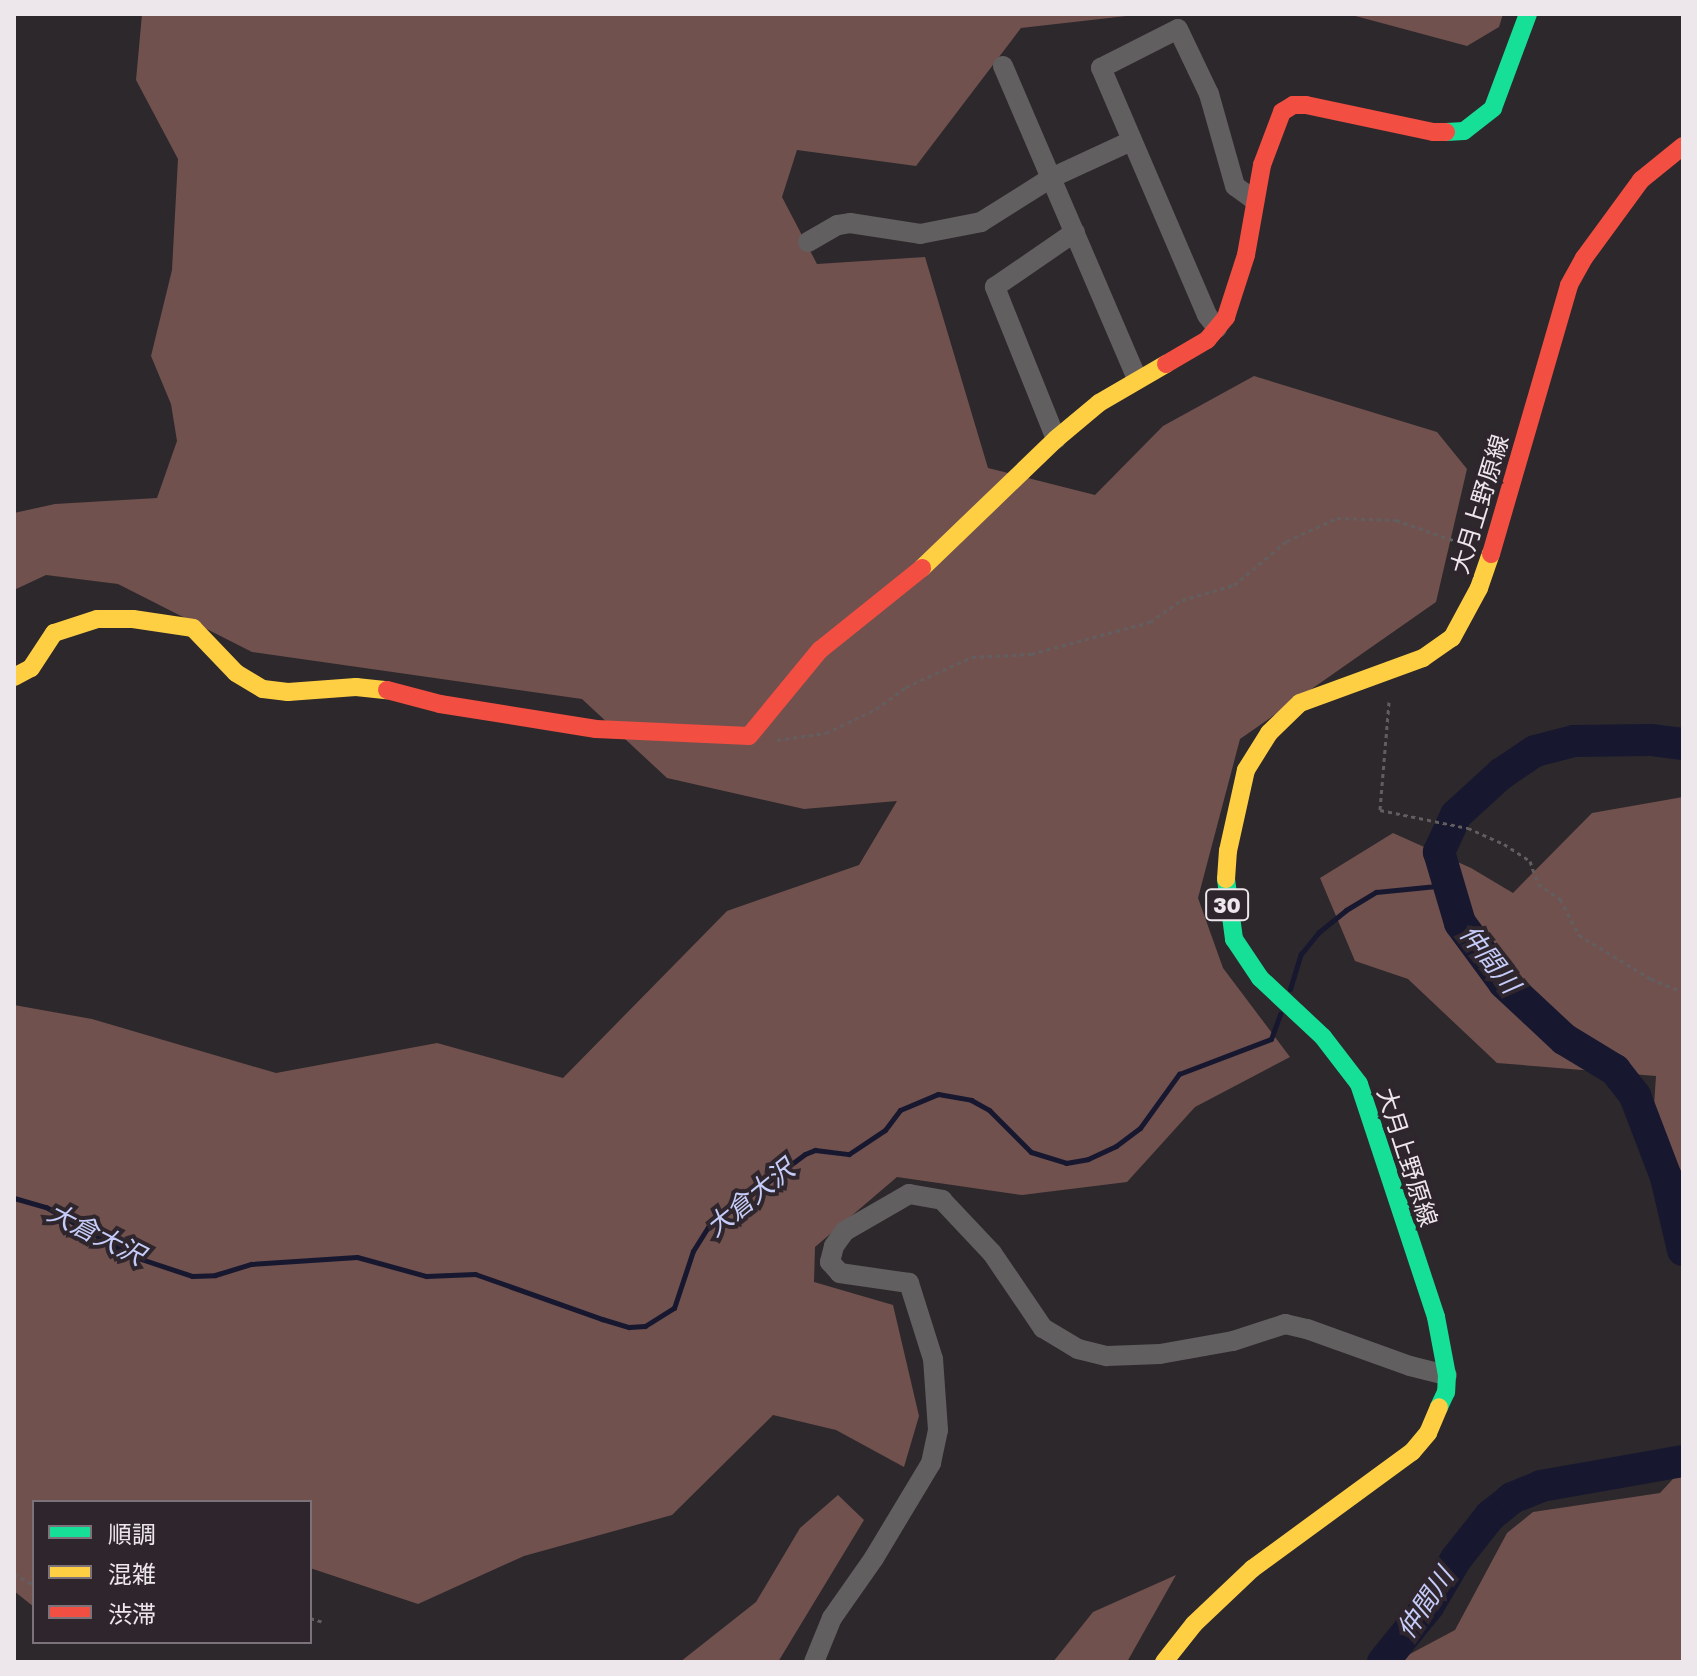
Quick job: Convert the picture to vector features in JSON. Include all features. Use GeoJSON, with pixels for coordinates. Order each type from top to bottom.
{"type":"FeatureCollection","features":[{"type":"Feature","properties":{"kind":"street"},"geometry":{"type":"LineString","coordinates":[[14,677],[31,668],[54,633],[97,619],[133,619],[193,628],[236,673],[263,689],[288,692],[356,687],[382,689],[440,704],[596,729],[749,736],[820,650],[939,554],[1056,439],[1099,403],[1137,378],[1207,340],[1233,300],[1246,255],[1254,200],[1273,128],[1282,112],[1293,105],[1306,105],[1433,132],[1451,134],[1472,127],[1493,108],[1528,14]]}},
{"type":"Feature","properties":{"kind":"street"},"geometry":{"type":"LineString","coordinates":[[1217,328],[1207,315],[1101,68],[1178,29],[1209,94],[1235,186],[1254,200]]}},
{"type":"Feature","properties":{"kind":"street"},"geometry":{"type":"LineString","coordinates":[[1003,66],[1137,378]]}},
{"type":"Feature","properties":{"kind":"street"},"geometry":{"type":"LineString","coordinates":[[808,242],[838,225],[850,223],[920,234],[981,222],[1051,178],[1131,141]]}},
{"type":"Feature","properties":{"kind":"street","name":"大月上野原線"},"geometry":{"type":"LineString","coordinates":[[1164,1662],[1194,1624],[1252,1569],[1412,1452],[1442,1408],[1447,1375],[1436,1317],[1368,1105],[1336,1051],[1260,978],[1240,951],[1228,916],[1227,865],[1246,770],[1278,722],[1309,699],[1437,651],[1452,638],[1464,620],[1492,551],[1569,285],[1584,258],[1641,180],[1683,146]]}},
{"type":"Feature","properties":{"kind":"street"},"geometry":{"type":"LineString","coordinates":[[1056,439],[995,287],[1075,232]]}},
{"type":"Feature","properties":{"kind":"street"},"geometry":{"type":"LineString","coordinates":[[814,1662],[832,1618],[874,1558],[931,1463],[938,1430],[933,1359],[909,1283],[840,1273],[830,1262],[834,1246],[845,1231],[909,1194],[942,1200],[992,1253],[1043,1328],[1078,1349],[1107,1356],[1160,1354],[1233,1341],[1285,1324],[1410,1366],[1447,1375]]}},
{"type":"Feature","properties":{"kind":"path"},"geometry":{"type":"LineString","coordinates":[[749,736],[782,741],[826,733],[876,709],[906,687],[972,657],[1031,654],[1150,622],[1182,600],[1234,585],[1287,541],[1337,518],[1396,520],[1492,551]]}},
{"type":"Feature","properties":{"kind":"path"},"geometry":{"type":"LineString","coordinates":[[1389,702],[1380,810],[1468,828],[1504,844],[1530,861],[1538,884],[1560,899],[1579,935],[1651,979],[1683,992]]}},
{"type":"Feature","properties":{"kind":"path"},"geometry":{"type":"LineString","coordinates":[[14,1574],[32,1584]]}},
{"type":"Feature","properties":{"kind":"path"},"geometry":{"type":"LineString","coordinates":[[312,1619],[323,1622]]}},
{"type":"Feature","properties":{"kind":"shaded area"},"geometry":{"type":"Polygon","coordinates":[[[142,14],[1144,14],[1021,28],[916,166],[797,150],[782,197],[817,264],[925,257],[988,468],[1095,495],[1163,426],[1254,376],[1437,432],[1467,469],[1436,602],[1240,739],[1198,898],[1223,968],[1290,1057],[1195,1107],[1127,1182],[1022,1195],[897,1177],[815,1247],[814,1282],[893,1305],[919,1416],[904,1467],[836,1430],[773,1415],[672,1515],[524,1556],[418,1604],[312,1569],[312,1500],[32,1500],[32,1605],[14,1591],[14,1005],[92,1019],[276,1073],[437,1043],[563,1078],[727,911],[859,865],[897,801],[804,809],[667,778],[582,699],[252,652],[118,584],[46,575],[14,590],[14,513],[55,504],[157,498],[177,441],[171,404],[151,356],[172,270],[178,159],[136,80],[142,14]]]}},
{"type":"Feature","properties":{"kind":"shaded area"},"geometry":{"type":"Polygon","coordinates":[[[1348,14],[1503,14],[1499,27],[1467,46],[1348,14]]]}},
{"type":"Feature","properties":{"kind":"shaded area"},"geometry":{"type":"Polygon","coordinates":[[[1683,797],[1683,1204],[1652,1135],[1656,1076],[1497,1063],[1408,979],[1355,961],[1320,878],[1393,833],[1471,868],[1513,893],[1592,813],[1683,797]]]}},
{"type":"Feature","properties":{"kind":"shaded area"},"geometry":{"type":"Polygon","coordinates":[[[1683,1468],[1683,1662],[1395,1662],[1455,1630],[1507,1533],[1533,1512],[1660,1493],[1683,1468]]]}},
{"type":"Feature","properties":{"kind":"shaded area"},"geometry":{"type":"Polygon","coordinates":[[[838,1495],[864,1520],[778,1662],[680,1662],[756,1602],[800,1528],[838,1495]]]}},
{"type":"Feature","properties":{"kind":"shaded area"},"geometry":{"type":"Polygon","coordinates":[[[1176,1575],[1127,1662],[1053,1662],[1093,1612],[1176,1575]]]}},
{"type":"Feature","properties":{"kind":"waterway","name":"仲間川"},"geometry":{"type":"LineString","coordinates":[[1683,744],[1650,740],[1574,741],[1535,751],[1502,773],[1456,815],[1439,852],[1460,923],[1504,983],[1564,1039],[1615,1070],[1635,1096],[1666,1177],[1683,1250]]}},
{"type":"Feature","properties":{"kind":"waterway","name":"大倉大沢"},"geometry":{"type":"LineString","coordinates":[[1290,989],[1301,954],[1319,932],[1346,910],[1376,892],[1447,885]]}},
{"type":"Feature","properties":{"kind":"waterway","name":"大倉大沢"},"geometry":{"type":"LineString","coordinates":[[14,1198],[46,1207],[132,1256],[192,1276],[215,1275],[251,1264],[357,1257],[426,1276],[475,1274],[602,1319],[629,1327],[645,1326],[674,1308],[693,1251],[708,1227],[805,1154],[815,1150],[849,1154],[885,1130],[900,1110],[938,1094],[971,1100],[989,1110],[1031,1152],[1066,1163],[1088,1159],[1116,1146],[1140,1128],[1179,1074],[1271,1039],[1280,1014]]}},
{"type":"Feature","properties":{"kind":"waterway","name":"仲間川"},"geometry":{"type":"LineString","coordinates":[[1383,1662],[1429,1605],[1456,1559],[1490,1516],[1512,1498],[1541,1486],[1683,1461]]}},
{"type":"Feature","properties":{"kind":"traffic: fast"},"geometry":{"type":"LineString","coordinates":[[1446,132],[1464,131],[1493,108],[1528,14]]}},
{"type":"Feature","properties":{"kind":"traffic: fast"},"geometry":{"type":"LineString","coordinates":[[1226,879],[1234,939],[1260,978],[1323,1037],[1359,1084],[1436,1317],[1447,1375],[1446,1392],[1439,1407]]}},
{"type":"Feature","properties":{"kind":"traffic: slow"},"geometry":{"type":"LineString","coordinates":[[922,568],[1056,439],[1099,403],[1166,364]]}},
{"type":"Feature","properties":{"kind":"traffic: slow"},"geometry":{"type":"LineString","coordinates":[[1226,879],[1228,851],[1246,770],[1269,733],[1300,703],[1423,658],[1452,638],[1479,588],[1491,554]]}},
{"type":"Feature","properties":{"kind":"traffic: slow"},"geometry":{"type":"LineString","coordinates":[[14,677],[31,668],[54,633],[97,619],[133,619],[193,628],[236,673],[263,689],[288,692],[356,687],[387,690]]}},
{"type":"Feature","properties":{"kind":"traffic: slow"},"geometry":{"type":"LineString","coordinates":[[1164,1662],[1194,1624],[1252,1569],[1412,1452],[1428,1433],[1439,1407]]}},
{"type":"Feature","properties":{"kind":"traffic: jam"},"geometry":{"type":"LineString","coordinates":[[1166,364],[1207,340],[1226,317],[1246,255],[1262,165],[1282,112],[1293,105],[1306,105],[1433,132],[1446,132]]}},
{"type":"Feature","properties":{"kind":"traffic: jam"},"geometry":{"type":"LineString","coordinates":[[1491,554],[1569,285],[1584,258],[1641,180],[1683,146]]}},
{"type":"Feature","properties":{"kind":"traffic: jam"},"geometry":{"type":"LineString","coordinates":[[387,690],[440,704],[596,729],[749,736],[820,650],[922,568]]}}]}
